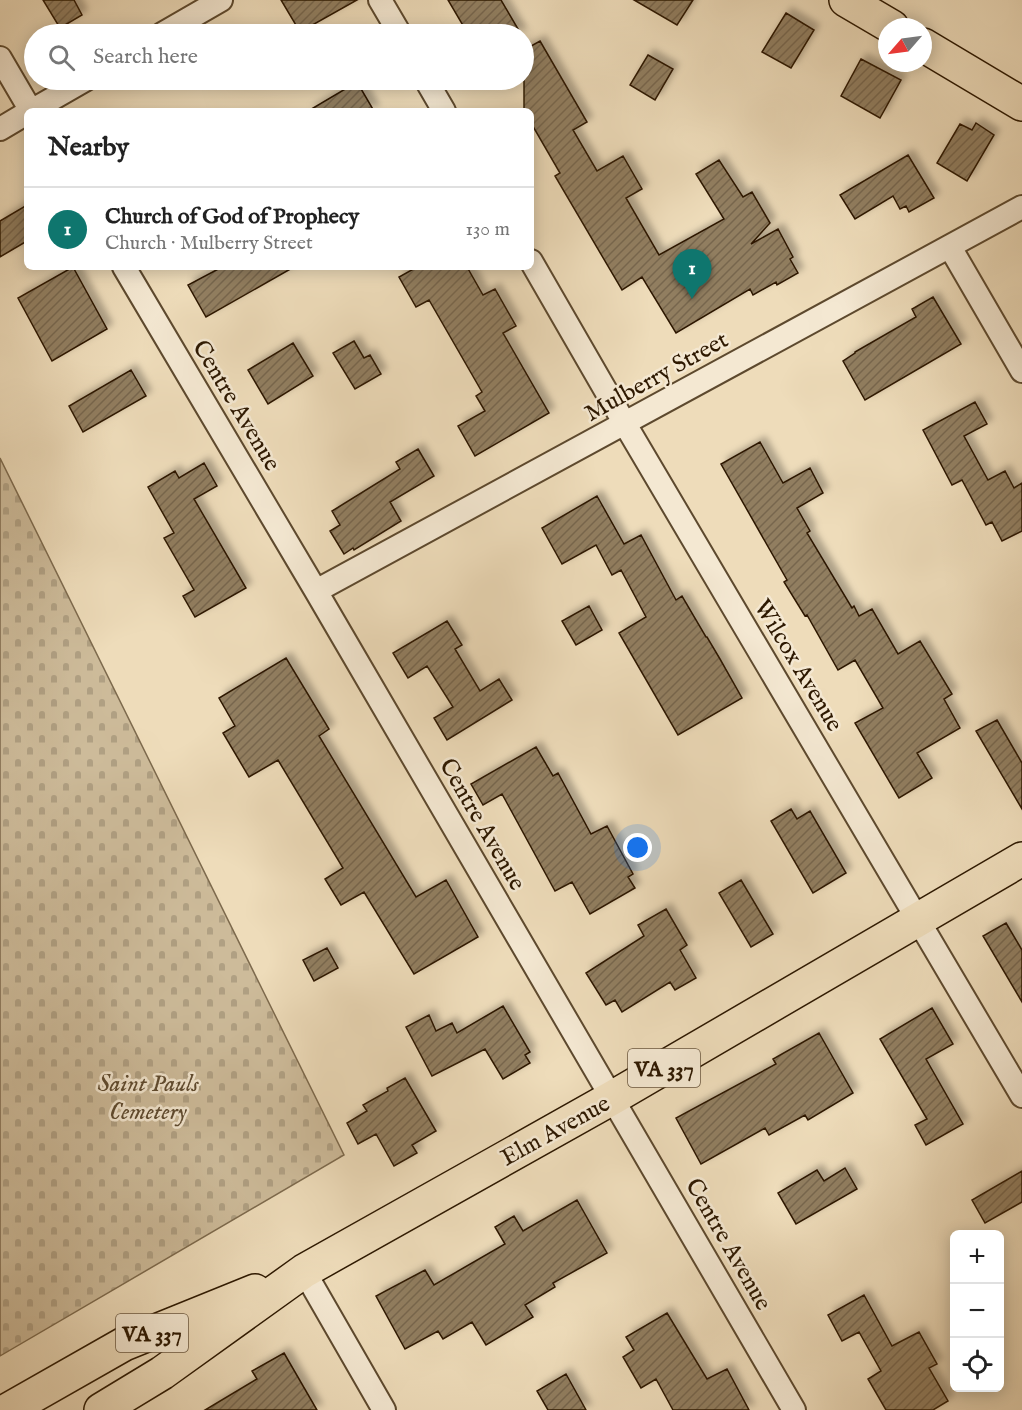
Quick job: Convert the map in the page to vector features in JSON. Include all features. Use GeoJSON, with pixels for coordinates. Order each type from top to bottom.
{"type":"FeatureCollection","features":[{"type":"Feature","properties":{"kind":"main road"},"geometry":{"type":"LineString","coordinates":[[846,0],[878,19]]}},
{"type":"Feature","properties":{"kind":"main road"},"geometry":{"type":"LineString","coordinates":[[932,50],[1022,104]]}},
{"type":"Feature","properties":{"kind":"main road","name":"Elm Avenue"},"geometry":{"type":"LineString","coordinates":[[101,1410],[162,1373],[304,1271],[612,1098],[1022,859]]}},
{"type":"Feature","properties":{"kind":"main road","name":"Elm Avenue"},"geometry":{"type":"LineString","coordinates":[[8,1410],[124,1344],[304,1271]]}},
{"type":"Feature","properties":{"kind":"street"},"geometry":{"type":"LineString","coordinates":[[179,24],[221,0]]}},
{"type":"Feature","properties":{"kind":"street"},"geometry":{"type":"LineString","coordinates":[[380,0],[394,24]]}},
{"type":"Feature","properties":{"kind":"street"},"geometry":{"type":"LineString","coordinates":[[0,58],[29,108]]}},
{"type":"Feature","properties":{"kind":"street"},"geometry":{"type":"LineString","coordinates":[[36,108],[68,90]]}},
{"type":"Feature","properties":{"kind":"street"},"geometry":{"type":"LineString","coordinates":[[432,90],[442,108]]}},
{"type":"Feature","properties":{"kind":"street"},"geometry":{"type":"LineString","coordinates":[[0,129],[24,115]]}},
{"type":"Feature","properties":{"kind":"street","name":"Mulberry Street"},"geometry":{"type":"LineString","coordinates":[[316,591],[1022,207]]}},
{"type":"Feature","properties":{"kind":"street"},"geometry":{"type":"LineString","coordinates":[[950,247],[1022,371]]}},
{"type":"Feature","properties":{"kind":"street","name":"Wilcox Avenue"},"geometry":{"type":"LineString","coordinates":[[534,266],[1022,1096]]}},
{"type":"Feature","properties":{"kind":"street","name":"Centre Avenue"},"geometry":{"type":"LineString","coordinates":[[126,270],[794,1410]]}},
{"type":"Feature","properties":{"kind":"street"},"geometry":{"type":"LineString","coordinates":[[304,1271],[384,1410]]}},
{"type":"Feature","properties":{"kind":"green space","name":"Saint Pauls Cemetery"},"geometry":{"type":"Polygon","coordinates":[[[0,458],[344,1155],[0,1356],[0,458]]]}},
{"type":"Feature","properties":{"kind":"building"},"geometry":{"type":"Polygon","coordinates":[[[43,0],[74,0],[82,15],[67,24],[58,24],[43,0]]]}},
{"type":"Feature","properties":{"kind":"building"},"geometry":{"type":"Polygon","coordinates":[[[281,0],[357,0],[314,24],[295,24],[281,0]]]}},
{"type":"Feature","properties":{"kind":"building"},"geometry":{"type":"Polygon","coordinates":[[[448,0],[501,0],[515,24],[462,24],[448,0]]]}},
{"type":"Feature","properties":{"kind":"building"},"geometry":{"type":"Polygon","coordinates":[[[634,0],[693,0],[677,25],[634,0]]]}},
{"type":"Feature","properties":{"kind":"building"},"geometry":{"type":"Polygon","coordinates":[[[786,13],[814,30],[791,68],[762,52],[786,13]]]}},
{"type":"Feature","properties":{"kind":"building"},"geometry":{"type":"Polygon","coordinates":[[[540,41],[587,122],[573,130],[597,171],[623,156],[642,189],[626,198],[659,255],[724,219],[696,174],[719,160],[743,197],[752,192],[770,223],[751,244],[778,229],[793,257],[790,259],[798,273],[753,295],[750,289],[676,333],[642,277],[622,290],[555,176],[560,173],[534,128],[534,108],[524,108],[524,90],[534,90],[534,44],[540,41]]]}},
{"type":"Feature","properties":{"kind":"building"},"geometry":{"type":"Polygon","coordinates":[[[648,55],[673,69],[655,100],[630,85],[648,55]]]}},
{"type":"Feature","properties":{"kind":"building"},"geometry":{"type":"Polygon","coordinates":[[[861,59],[878,68],[878,72],[886,72],[901,80],[880,118],[841,96],[861,59]]]}},
{"type":"Feature","properties":{"kind":"building"},"geometry":{"type":"Polygon","coordinates":[[[343,90],[362,90],[372,108],[313,108],[343,90]]]}},
{"type":"Feature","properties":{"kind":"building"},"geometry":{"type":"Polygon","coordinates":[[[976,123],[994,135],[967,181],[937,163],[960,124],[972,130],[976,123]]]}},
{"type":"Feature","properties":{"kind":"building"},"geometry":{"type":"Polygon","coordinates":[[[908,155],[934,198],[909,212],[906,206],[900,209],[893,196],[855,219],[840,195],[908,155]]]}},
{"type":"Feature","properties":{"kind":"building"},"geometry":{"type":"Polygon","coordinates":[[[24,207],[24,243],[0,257],[0,221],[24,207]]]}},
{"type":"Feature","properties":{"kind":"building"},"geometry":{"type":"Polygon","coordinates":[[[68,270],[75,270],[107,329],[52,361],[18,298],[68,270]]]}},
{"type":"Feature","properties":{"kind":"building"},"geometry":{"type":"Polygon","coordinates":[[[216,270],[289,270],[206,317],[188,285],[216,270]]]}},
{"type":"Feature","properties":{"kind":"building"},"geometry":{"type":"Polygon","coordinates":[[[412,270],[469,270],[483,295],[495,289],[516,326],[503,333],[549,413],[475,456],[458,426],[485,411],[476,396],[482,392],[429,300],[416,307],[399,277],[412,270]]]}},
{"type":"Feature","properties":{"kind":"building"},"geometry":{"type":"Polygon","coordinates":[[[933,297],[961,344],[865,400],[843,361],[916,317],[912,309],[933,297]]]}},
{"type":"Feature","properties":{"kind":"building"},"geometry":{"type":"Polygon","coordinates":[[[354,341],[364,358],[370,355],[381,374],[355,389],[333,353],[354,341]]]}},
{"type":"Feature","properties":{"kind":"building"},"geometry":{"type":"Polygon","coordinates":[[[293,343],[313,376],[268,404],[248,370],[293,343]]]}},
{"type":"Feature","properties":{"kind":"building"},"geometry":{"type":"Polygon","coordinates":[[[131,370],[146,396],[83,432],[69,406],[131,370]]]}},
{"type":"Feature","properties":{"kind":"building"},"geometry":{"type":"Polygon","coordinates":[[[975,402],[987,424],[964,436],[988,480],[1005,471],[1014,488],[1022,483],[1022,531],[1002,541],[992,522],[986,525],[962,480],[952,485],[923,430],[975,402]]]}},
{"type":"Feature","properties":{"kind":"building"},"geometry":{"type":"Polygon","coordinates":[[[760,442],[783,483],[810,468],[823,493],[797,508],[810,531],[807,533],[852,608],[854,606],[859,616],[872,609],[898,654],[920,641],[952,694],[944,699],[960,728],[917,753],[932,778],[899,798],[855,723],[883,708],[855,660],[838,670],[807,615],[805,616],[784,582],[787,580],[721,464],[760,442]]]}},
{"type":"Feature","properties":{"kind":"building"},"geometry":{"type":"Polygon","coordinates":[[[418,449],[434,476],[390,502],[401,521],[344,554],[330,531],[340,525],[332,511],[400,469],[396,462],[418,449]]]}},
{"type":"Feature","properties":{"kind":"building"},"geometry":{"type":"Polygon","coordinates":[[[204,463],[217,486],[194,499],[246,588],[195,617],[183,596],[194,590],[164,538],[174,533],[148,487],[175,471],[179,478],[204,463]]]}},
{"type":"Feature","properties":{"kind":"building"},"geometry":{"type":"Polygon","coordinates":[[[597,496],[624,544],[641,535],[676,600],[682,596],[742,698],[678,735],[619,633],[646,617],[621,570],[612,575],[596,545],[562,564],[542,528],[597,496]]]}},
{"type":"Feature","properties":{"kind":"building"},"geometry":{"type":"Polygon","coordinates":[[[589,606],[602,630],[576,645],[562,621],[589,606]]]}},
{"type":"Feature","properties":{"kind":"building"},"geometry":{"type":"Polygon","coordinates":[[[447,621],[462,645],[455,649],[480,691],[499,679],[512,700],[447,740],[434,718],[453,707],[427,666],[408,678],[393,653],[447,621]]]}},
{"type":"Feature","properties":{"kind":"building"},"geometry":{"type":"Polygon","coordinates":[[[286,658],[329,729],[319,736],[416,897],[446,880],[478,937],[414,974],[364,892],[341,905],[325,879],[343,868],[278,760],[249,777],[223,733],[235,726],[219,698],[286,658]]]}},
{"type":"Feature","properties":{"kind":"building"},"geometry":{"type":"Polygon","coordinates":[[[997,720],[1022,763],[1022,809],[976,731],[997,720]]]}},
{"type":"Feature","properties":{"kind":"building"},"geometry":{"type":"Polygon","coordinates":[[[536,747],[553,776],[558,773],[591,834],[607,826],[633,874],[628,877],[635,888],[590,914],[572,882],[555,891],[502,794],[483,805],[471,784],[536,747]]]}},
{"type":"Feature","properties":{"kind":"building"},"geometry":{"type":"Polygon","coordinates":[[[791,809],[797,819],[810,811],[846,873],[813,893],[771,821],[791,809]]]}},
{"type":"Feature","properties":{"kind":"building"},"geometry":{"type":"Polygon","coordinates":[[[741,880],[773,934],[751,947],[719,893],[741,880]]]}},
{"type":"Feature","properties":{"kind":"building"},"geometry":{"type":"Polygon","coordinates":[[[666,909],[687,945],[680,950],[696,978],[675,990],[670,982],[622,1012],[615,1000],[606,1005],[586,973],[644,936],[638,925],[666,909]]]}},
{"type":"Feature","properties":{"kind":"building"},"geometry":{"type":"Polygon","coordinates":[[[1006,923],[1022,950],[1022,1002],[983,936],[1006,923]]]}},
{"type":"Feature","properties":{"kind":"building"},"geometry":{"type":"Polygon","coordinates":[[[327,948],[338,968],[314,981],[303,960],[327,948]]]}},
{"type":"Feature","properties":{"kind":"building"},"geometry":{"type":"Polygon","coordinates":[[[503,1006],[530,1052],[525,1055],[530,1063],[503,1079],[485,1049],[432,1076],[406,1027],[429,1015],[436,1031],[452,1023],[457,1033],[503,1006]]]}},
{"type":"Feature","properties":{"kind":"building"},"geometry":{"type":"Polygon","coordinates":[[[932,1008],[953,1044],[926,1059],[963,1124],[926,1145],[915,1125],[927,1119],[880,1039],[932,1008]]]}},
{"type":"Feature","properties":{"kind":"building"},"geometry":{"type":"Polygon","coordinates":[[[819,1033],[853,1093],[808,1120],[805,1115],[769,1135],[765,1128],[701,1164],[676,1118],[776,1064],[773,1059],[819,1033]]]}},
{"type":"Feature","properties":{"kind":"building"},"geometry":{"type":"Polygon","coordinates":[[[405,1078],[436,1131],[412,1145],[417,1153],[394,1166],[376,1134],[358,1144],[347,1123],[367,1111],[363,1105],[405,1078]]]}},
{"type":"Feature","properties":{"kind":"building"},"geometry":{"type":"Polygon","coordinates":[[[845,1168],[857,1189],[796,1224],[778,1193],[817,1170],[824,1181],[845,1168]]]}},
{"type":"Feature","properties":{"kind":"building"},"geometry":{"type":"Polygon","coordinates":[[[1022,1171],[1022,1202],[985,1223],[972,1200],[1022,1171]]]}},
{"type":"Feature","properties":{"kind":"building"},"geometry":{"type":"Polygon","coordinates":[[[577,1200],[607,1253],[553,1283],[555,1287],[525,1305],[533,1317],[486,1345],[472,1322],[443,1339],[438,1331],[405,1349],[376,1296],[425,1270],[434,1285],[505,1244],[495,1227],[514,1216],[523,1231],[577,1200]]]}},
{"type":"Feature","properties":{"kind":"building"},"geometry":{"type":"Polygon","coordinates":[[[864,1295],[892,1346],[919,1332],[937,1364],[929,1368],[948,1401],[933,1410],[886,1410],[868,1379],[881,1371],[859,1332],[842,1341],[828,1315],[864,1295]]]}},
{"type":"Feature","properties":{"kind":"building"},"geometry":{"type":"Polygon","coordinates":[[[667,1313],[707,1379],[727,1369],[749,1410],[673,1410],[656,1379],[641,1388],[623,1357],[634,1350],[626,1337],[667,1313]]]}},
{"type":"Feature","properties":{"kind":"building"},"geometry":{"type":"Polygon","coordinates":[[[284,1353],[317,1410],[205,1410],[257,1379],[252,1371],[284,1353]]]}},
{"type":"Feature","properties":{"kind":"building"},"geometry":{"type":"Polygon","coordinates":[[[566,1374],[586,1410],[548,1410],[537,1391],[566,1374]]]}},
{"type":"Feature","properties":{"kind":"place","name":"Church of God of Prophecy"},"geometry":{"type":"Point","coordinates":[692,299]}}]}
